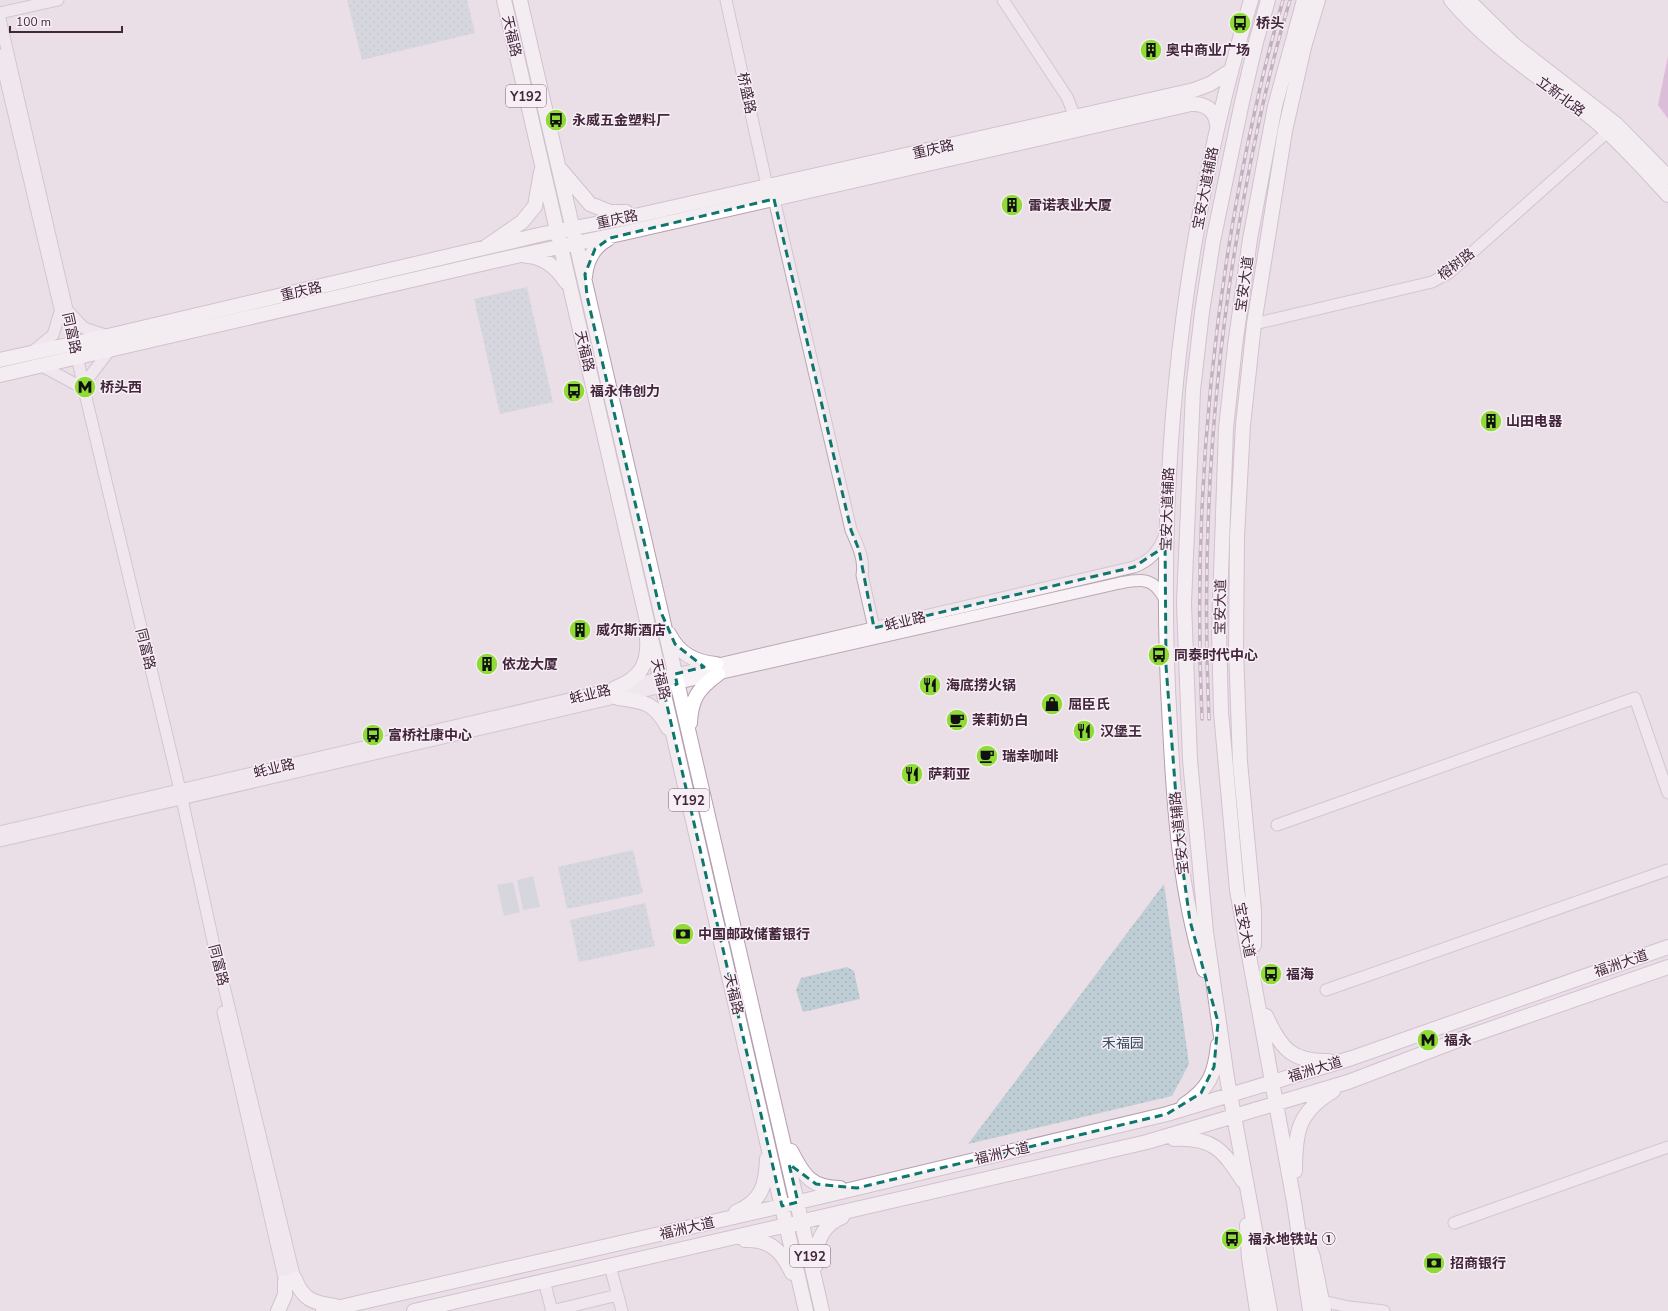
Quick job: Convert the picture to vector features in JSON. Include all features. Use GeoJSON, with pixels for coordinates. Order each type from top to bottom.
{"type":"FeatureCollection","features":[{"type":"Feature","properties":{"kind":"main road","name":"天福路"},"geometry":{"type":"LineString","coordinates":[[504,0],[806,1311]]}},
{"type":"Feature","properties":{"kind":"main road","name":"天福路"},"geometry":{"type":"LineString","coordinates":[[520,0],[822,1311]]}},
{"type":"Feature","properties":{"kind":"main road","name":"宝安大道辅路"},"geometry":{"type":"LineString","coordinates":[[1218,1022],[1193,932],[1180,849],[1171,748],[1164,598],[1165,535],[1174,387],[1201,202],[1217,124],[1230,71],[1251,0]]}},
{"type":"Feature","properties":{"kind":"main road"},"geometry":{"type":"LineString","coordinates":[[1268,0],[1256,42],[1242,102],[1213,241],[1202,312],[1193,390],[1185,550],[1185,656],[1195,824],[1206,932],[1218,1022],[1230,1095],[1270,1311]]}},
{"type":"Feature","properties":{"kind":"main road","name":"宝安大道"},"geometry":{"type":"LineString","coordinates":[[1304,0],[1275,106],[1250,239],[1229,398],[1223,483],[1219,632],[1221,712],[1237,890],[1294,1202],[1310,1311]]}},
{"type":"Feature","properties":{"kind":"main road"},"geometry":{"type":"LineString","coordinates":[[1318,0],[1304,47],[1285,132],[1247,374],[1239,484],[1236,650],[1240,762],[1254,911],[1255,984],[1274,1032],[1289,1052],[1306,1060],[1319,1061],[1352,1058]]}},
{"type":"Feature","properties":{"kind":"main road","name":"立新北路"},"geometry":{"type":"LineString","coordinates":[[1451,0],[1475,27],[1502,51],[1565,98],[1612,128],[1668,195]]}},
{"type":"Feature","properties":{"kind":"main road","name":"立新北路"},"geometry":{"type":"LineString","coordinates":[[1468,0],[1513,44],[1668,177]]}},
{"type":"Feature","properties":{"kind":"main road","name":"重庆路"},"geometry":{"type":"LineString","coordinates":[[0,360],[72,343],[109,343],[560,248],[774,199],[1135,110],[1201,88],[1219,79],[1230,71]]}},
{"type":"Feature","properties":{"kind":"main road","name":"重庆路"},"geometry":{"type":"LineString","coordinates":[[0,375],[75,359],[109,343],[484,248],[1075,117],[1197,104],[1210,109],[1216,118],[1217,124]]}},
{"type":"Feature","properties":{"kind":"main road"},"geometry":{"type":"LineString","coordinates":[[484,248],[522,222],[535,206],[542,164]]}},
{"type":"Feature","properties":{"kind":"main road"},"geometry":{"type":"LineString","coordinates":[[558,167],[590,204],[610,212],[647,213]]}},
{"type":"Feature","properties":{"kind":"main road"},"geometry":{"type":"LineString","coordinates":[[585,284],[588,263],[595,249],[602,242],[624,234]]}},
{"type":"Feature","properties":{"kind":"main road","name":"Y192"},"geometry":{"type":"LineString","coordinates":[[522,256],[544,259],[561,274],[570,289]]}},
{"type":"Feature","properties":{"kind":"main road"},"geometry":{"type":"LineString","coordinates":[[1169,460],[1193,390]]}},
{"type":"Feature","properties":{"kind":"main road"},"geometry":{"type":"LineString","coordinates":[[660,610],[670,635],[683,652],[717,669],[698,692],[691,707],[691,744]]}},
{"type":"Feature","properties":{"kind":"main road"},"geometry":{"type":"LineString","coordinates":[[616,693],[640,673],[648,646],[646,615]]}},
{"type":"Feature","properties":{"kind":"main road"},"geometry":{"type":"LineString","coordinates":[[616,693],[641,700],[653,706],[662,716],[676,745]]}},
{"type":"Feature","properties":{"kind":"main road","name":"福洲大道"},"geometry":{"type":"LineString","coordinates":[[323,1311],[782,1206],[1166,1114],[1352,1058],[1668,947]]}},
{"type":"Feature","properties":{"kind":"main road","name":"福洲大道"},"geometry":{"type":"LineString","coordinates":[[414,1311],[1142,1143],[1348,1082],[1464,1038],[1668,967]]}},
{"type":"Feature","properties":{"kind":"main road"},"geometry":{"type":"LineString","coordinates":[[1166,1114],[1192,1100],[1201,1093],[1209,1082],[1217,1054],[1218,1022]]}},
{"type":"Feature","properties":{"kind":"main road"},"geometry":{"type":"LineString","coordinates":[[1323,1306],[1313,1257],[1294,1202],[1295,1152],[1298,1129],[1301,1121],[1316,1102],[1348,1082]]}},
{"type":"Feature","properties":{"kind":"main road"},"geometry":{"type":"LineString","coordinates":[[1132,1122],[1142,1143],[1188,1138],[1209,1143],[1227,1157],[1246,1186],[1247,1238],[1257,1311]]}},
{"type":"Feature","properties":{"kind":"main road"},"geometry":{"type":"LineString","coordinates":[[782,1135],[806,1177],[816,1184],[831,1188],[857,1188]]}},
{"type":"Feature","properties":{"kind":"main road"},"geometry":{"type":"LineString","coordinates":[[715,1221],[752,1204],[760,1194],[765,1184],[768,1145]]}},
{"type":"Feature","properties":{"kind":"main road"},"geometry":{"type":"LineString","coordinates":[[818,1292],[816,1262],[818,1244],[822,1233],[829,1225],[840,1218],[864,1208]]}},
{"type":"Feature","properties":{"kind":"main road"},"geometry":{"type":"LineString","coordinates":[[718,1241],[752,1240],[765,1242],[775,1247],[784,1257],[802,1294]]}},
{"type":"Feature","properties":{"kind":"main road"},"geometry":{"type":"LineString","coordinates":[[278,1311],[290,1281],[314,1303],[340,1307]]}},
{"type":"Feature","properties":{"kind":"street"},"geometry":{"type":"LineString","coordinates":[[0,13],[58,0]]}},
{"type":"Feature","properties":{"kind":"street","name":"桥盛路"},"geometry":{"type":"LineString","coordinates":[[726,0],[767,186]]}},
{"type":"Feature","properties":{"kind":"street"},"geometry":{"type":"LineString","coordinates":[[1003,0],[1067,97],[1075,117]]}},
{"type":"Feature","properties":{"kind":"street","name":"同富路"},"geometry":{"type":"LineString","coordinates":[[0,19],[64,311]]}},
{"type":"Feature","properties":{"kind":"street","name":"同富路"},"geometry":{"type":"LineString","coordinates":[[0,55],[72,343],[213,941],[290,1281]]}},
{"type":"Feature","properties":{"kind":"street","name":"榕树路"},"geometry":{"type":"LineString","coordinates":[[1254,324],[1432,282],[1449,273],[1612,128]]}},
{"type":"Feature","properties":{"kind":"street"},"geometry":{"type":"LineString","coordinates":[[774,199],[851,530],[860,550],[863,568],[862,575],[874,628]]}},
{"type":"Feature","properties":{"kind":"street"},"geometry":{"type":"LineString","coordinates":[[31,353],[53,336],[64,311],[84,328],[109,343],[81,385],[42,366]]}},
{"type":"Feature","properties":{"kind":"street","name":"蚝业路"},"geometry":{"type":"LineString","coordinates":[[0,832],[178,795],[676,679],[874,628],[1134,567],[1150,559],[1158,551],[1165,535]]}},
{"type":"Feature","properties":{"kind":"street","name":"蚝业路"},"geometry":{"type":"LineString","coordinates":[[717,669],[1132,580],[1149,581],[1157,586],[1164,598]]}},
{"type":"Feature","properties":{"kind":"street"},"geometry":{"type":"LineString","coordinates":[[1276,825],[1635,698],[1668,793]]}},
{"type":"Feature","properties":{"kind":"street","name":"蚝业路"},"geometry":{"type":"LineString","coordinates":[[0,841],[178,795]]}},
{"type":"Feature","properties":{"kind":"street"},"geometry":{"type":"LineString","coordinates":[[1326,990],[1668,870]]}},
{"type":"Feature","properties":{"kind":"street"},"geometry":{"type":"LineString","coordinates":[[1454,1223],[1668,1148]]}},
{"type":"Feature","properties":{"kind":"street"},"geometry":{"type":"LineString","coordinates":[[610,1266],[622,1311]]}},
{"type":"Feature","properties":{"kind":"street"},"geometry":{"type":"LineString","coordinates":[[544,1281],[552,1311],[618,1295]]}},
{"type":"Feature","properties":{"kind":"street"},"geometry":{"type":"LineString","coordinates":[[1323,1306],[1344,1309],[1384,1311]]}},
{"type":"Feature","properties":{"kind":"highlighted area"},"geometry":{"type":"Polygon","coordinates":[[[774,199],[851,530],[859,550],[874,628],[1134,567],[1158,551],[1165,535],[1166,666],[1180,849],[1190,921],[1218,1022],[1214,1067],[1201,1093],[1167,1114],[857,1188],[816,1184],[789,1164],[798,1202],[782,1206],[663,688],[677,684],[675,674],[704,667],[675,644],[660,610],[587,296],[585,274],[595,249],[610,238],[774,199]]]}},
{"type":"Feature","properties":{"kind":"green space"},"geometry":{"type":"Polygon","coordinates":[[[347,0],[467,0],[475,33],[362,60],[347,0]]]}},
{"type":"Feature","properties":{"kind":"green space"},"geometry":{"type":"Polygon","coordinates":[[[527,287],[553,402],[500,414],[474,299],[527,287]]]}},
{"type":"Feature","properties":{"kind":"green space"},"geometry":{"type":"Polygon","coordinates":[[[633,850],[643,893],[567,909],[558,867],[633,850]]]}},
{"type":"Feature","properties":{"kind":"green space"},"geometry":{"type":"Polygon","coordinates":[[[533,876],[540,907],[523,910],[517,880],[533,876]]]}},
{"type":"Feature","properties":{"kind":"green space"},"geometry":{"type":"Polygon","coordinates":[[[513,882],[520,912],[504,916],[497,885],[513,882]]]}},
{"type":"Feature","properties":{"kind":"green space","name":"禾福园"},"geometry":{"type":"Polygon","coordinates":[[[1164,884],[1189,1064],[1172,1096],[968,1144],[1164,884]]]}},
{"type":"Feature","properties":{"kind":"green space"},"geometry":{"type":"Polygon","coordinates":[[[645,903],[655,946],[579,962],[570,920],[645,903]]]}},
{"type":"Feature","properties":{"kind":"green space"},"geometry":{"type":"Polygon","coordinates":[[[847,967],[854,971],[860,999],[803,1012],[796,990],[801,978],[847,967]]]}},
{"type":"Feature","properties":{"kind":"shaded area"},"geometry":{"type":"Polygon","coordinates":[[[1668,56],[1668,119],[1658,105],[1668,56]]]}},
{"type":"Feature","properties":{"kind":"railway"},"geometry":{"type":"LineString","coordinates":[[1202,719],[1200,652],[1201,519],[1205,453],[1218,320],[1248,141],[1270,47],[1283,0]]}},
{"type":"Feature","properties":{"kind":"railway"},"geometry":{"type":"LineString","coordinates":[[1209,719],[1207,653],[1208,520],[1217,389],[1224,323],[1254,143],[1290,0]]}},
{"type":"Feature","properties":{"kind":"place","name":"桥头"},"geometry":{"type":"Point","coordinates":[1240,23]}},
{"type":"Feature","properties":{"kind":"place","name":"奥中商业广场"},"geometry":{"type":"Point","coordinates":[1151,50]}},
{"type":"Feature","properties":{"kind":"place","name":"永威五金塑料厂"},"geometry":{"type":"Point","coordinates":[556,120]}},
{"type":"Feature","properties":{"kind":"place","name":"雷诺表业大厦"},"geometry":{"type":"Point","coordinates":[1012,205]}},
{"type":"Feature","properties":{"kind":"place","name":"桥头西"},"geometry":{"type":"Point","coordinates":[85,387]}},
{"type":"Feature","properties":{"kind":"place","name":"福永伟创力"},"geometry":{"type":"Point","coordinates":[574,391]}},
{"type":"Feature","properties":{"kind":"place","name":"山田电器"},"geometry":{"type":"Point","coordinates":[1491,421]}},
{"type":"Feature","properties":{"kind":"place","name":"威尔斯酒店"},"geometry":{"type":"Point","coordinates":[580,630]}},
{"type":"Feature","properties":{"kind":"place","name":"同泰时代中心"},"geometry":{"type":"Point","coordinates":[1159,655]}},
{"type":"Feature","properties":{"kind":"place","name":"依龙大厦"},"geometry":{"type":"Point","coordinates":[487,664]}},
{"type":"Feature","properties":{"kind":"place","name":"海底捞火锅"},"geometry":{"type":"Point","coordinates":[930,685]}},
{"type":"Feature","properties":{"kind":"place","name":"屈臣氏"},"geometry":{"type":"Point","coordinates":[1052,704]}},
{"type":"Feature","properties":{"kind":"place","name":"茉莉奶白"},"geometry":{"type":"Point","coordinates":[957,720]}},
{"type":"Feature","properties":{"kind":"place","name":"汉堡王"},"geometry":{"type":"Point","coordinates":[1084,731]}},
{"type":"Feature","properties":{"kind":"place","name":"富桥社康中心"},"geometry":{"type":"Point","coordinates":[373,735]}},
{"type":"Feature","properties":{"kind":"place","name":"瑞幸咖啡"},"geometry":{"type":"Point","coordinates":[987,756]}},
{"type":"Feature","properties":{"kind":"place","name":"萨莉亚"},"geometry":{"type":"Point","coordinates":[912,774]}},
{"type":"Feature","properties":{"kind":"place","name":"中国邮政储蓄银行"},"geometry":{"type":"Point","coordinates":[683,934]}},
{"type":"Feature","properties":{"kind":"place","name":"福海"},"geometry":{"type":"Point","coordinates":[1271,974]}},
{"type":"Feature","properties":{"kind":"place","name":"福永"},"geometry":{"type":"Point","coordinates":[1428,1040]}},
{"type":"Feature","properties":{"kind":"place","name":"福永地铁站 ①"},"geometry":{"type":"Point","coordinates":[1232,1239]}},
{"type":"Feature","properties":{"kind":"place","name":"招商银行"},"geometry":{"type":"Point","coordinates":[1434,1263]}}]}
